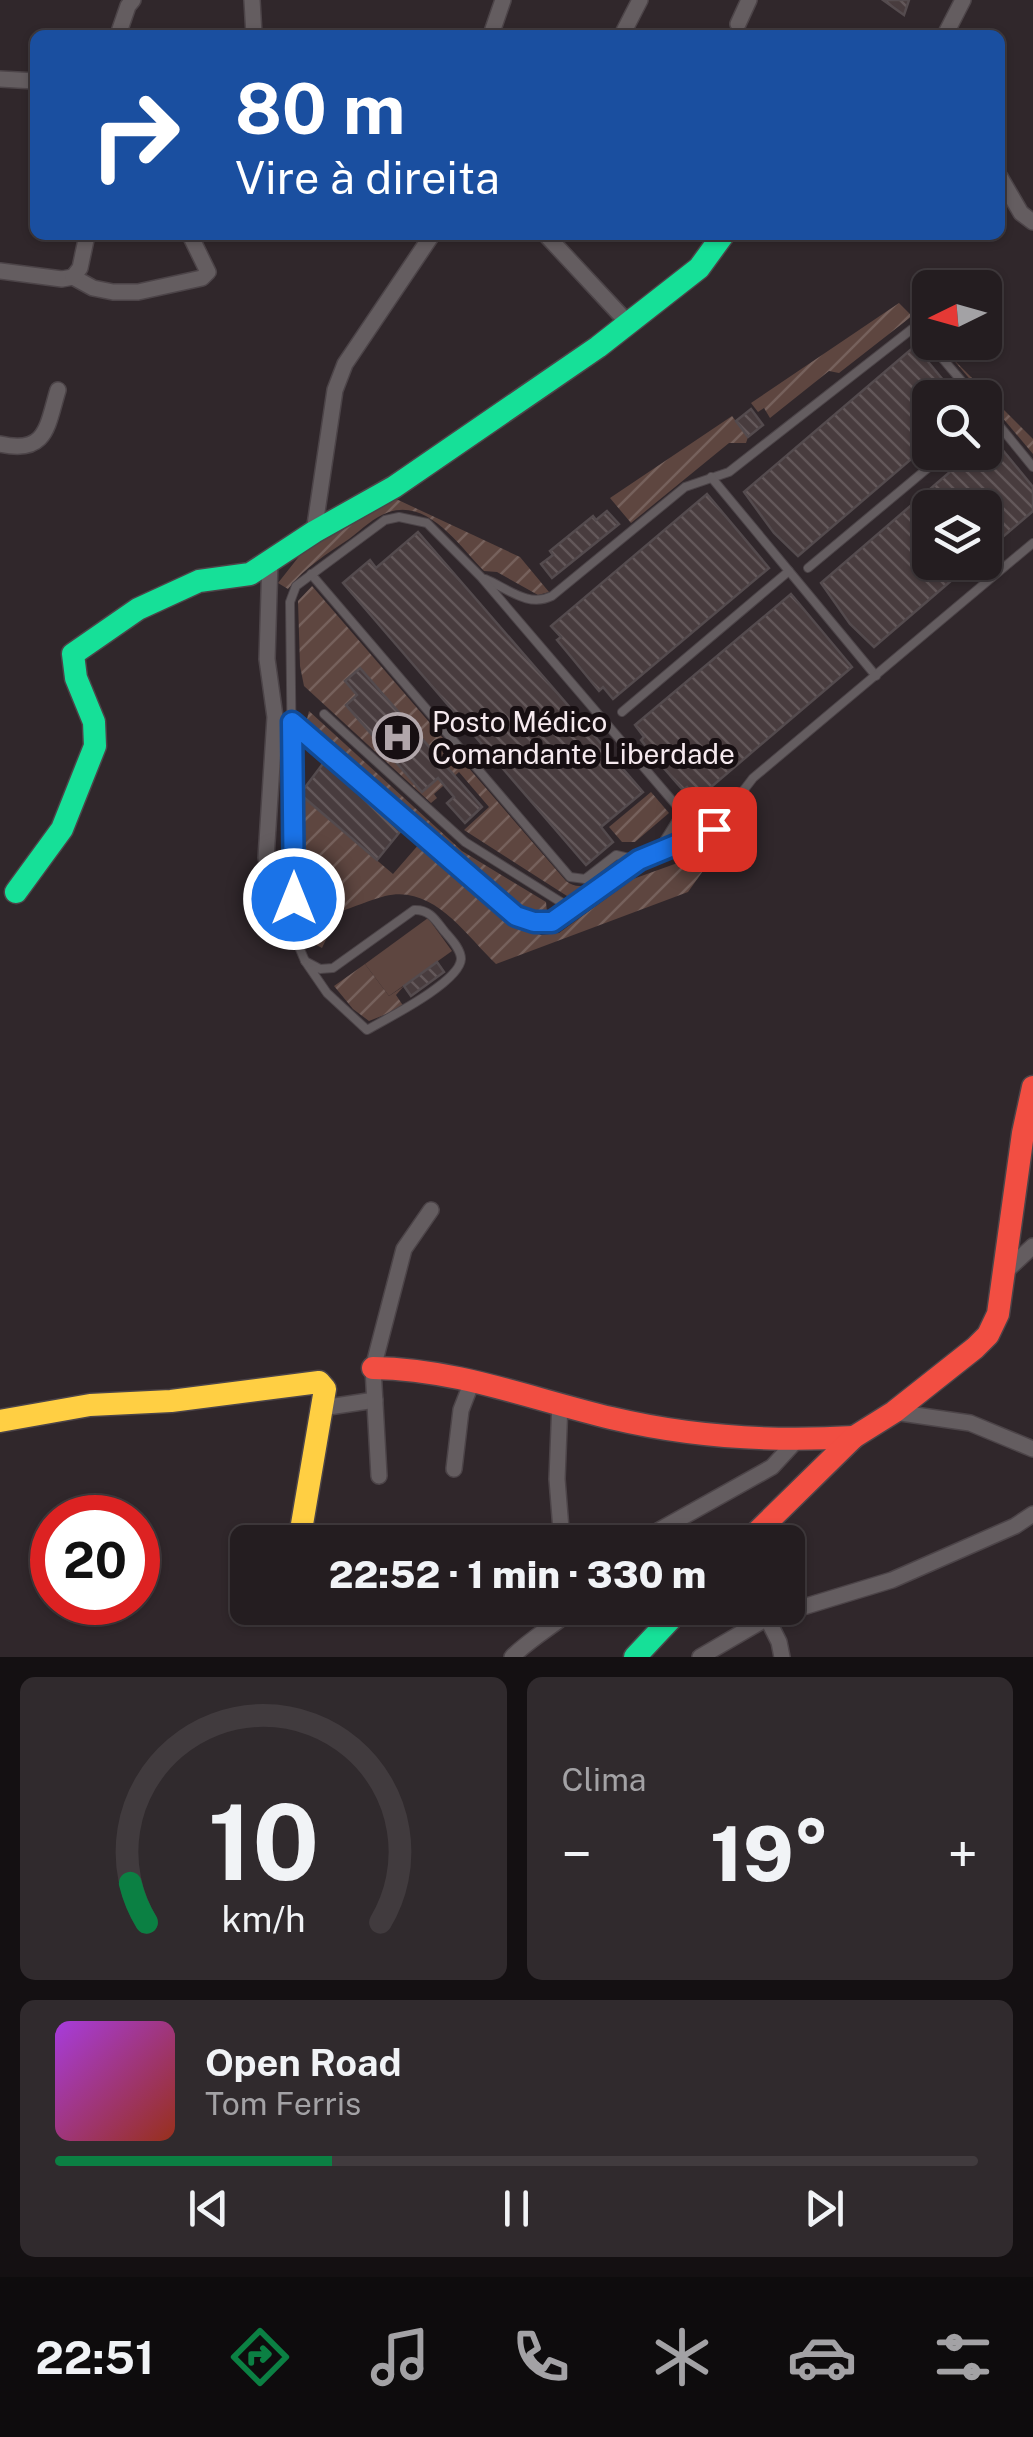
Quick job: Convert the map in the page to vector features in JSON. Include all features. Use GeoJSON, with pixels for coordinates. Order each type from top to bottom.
{"type":"FeatureCollection","features":[{"type":"Feature","properties":{"kind":"street"},"geometry":{"type":"LineString","coordinates":[[119,30],[133,0]]}},
{"type":"Feature","properties":{"kind":"street"},"geometry":{"type":"LineString","coordinates":[[252,0],[254,30]]}},
{"type":"Feature","properties":{"kind":"street"},"geometry":{"type":"LineString","coordinates":[[492,30],[503,0]]}},
{"type":"Feature","properties":{"kind":"street"},"geometry":{"type":"LineString","coordinates":[[625,30],[640,0]]}},
{"type":"Feature","properties":{"kind":"street"},"geometry":{"type":"LineString","coordinates":[[738,24],[749,0]]}},
{"type":"Feature","properties":{"kind":"street"},"geometry":{"type":"LineString","coordinates":[[949,30],[964,0]]}},
{"type":"Feature","properties":{"kind":"street"},"geometry":{"type":"LineString","coordinates":[[0,78],[30,81]]}},
{"type":"Feature","properties":{"kind":"street"},"geometry":{"type":"LineString","coordinates":[[1005,185],[1020,213],[1033,222]]}},
{"type":"Feature","properties":{"kind":"street"},"geometry":{"type":"LineString","coordinates":[[0,270],[72,277],[80,268],[86,240]]}},
{"type":"Feature","properties":{"kind":"street"},"geometry":{"type":"LineString","coordinates":[[72,277],[93,288],[113,292],[138,292],[202,278],[208,266],[193,240]]}},
{"type":"Feature","properties":{"kind":"street"},"geometry":{"type":"LineString","coordinates":[[314,532],[335,390],[345,364],[429,240]]}},
{"type":"Feature","properties":{"kind":"street"},"geometry":{"type":"LineString","coordinates":[[551,240],[628,323]]}},
{"type":"Feature","properties":{"kind":"street"},"geometry":{"type":"LineString","coordinates":[[16,892],[62,829],[95,746],[98,732],[74,671],[74,654],[138,609],[200,581],[250,574],[314,532],[394,488],[628,323],[699,268],[719,240]]}},
{"type":"Feature","properties":{"kind":"street"},"geometry":{"type":"LineString","coordinates":[[0,444],[17,448],[44,436],[58,390]]}},
{"type":"Feature","properties":{"kind":"street"},"geometry":{"type":"LineString","coordinates":[[266,858],[275,717],[268,659],[270,560]]}},
{"type":"Feature","properties":{"kind":"street"},"geometry":{"type":"LineString","coordinates":[[764,1525],[854,1437],[894,1412],[988,1334],[998,1314],[1033,1087]]}},
{"type":"Feature","properties":{"kind":"street"},"geometry":{"type":"LineString","coordinates":[[379,1476],[374,1368],[404,1249],[431,1210]]}},
{"type":"Feature","properties":{"kind":"street"},"geometry":{"type":"LineString","coordinates":[[1005,1272],[1033,1246]]}},
{"type":"Feature","properties":{"kind":"street"},"geometry":{"type":"LineString","coordinates":[[374,1368],[473,1379],[612,1418],[734,1438],[796,1441],[854,1437]]}},
{"type":"Feature","properties":{"kind":"street"},"geometry":{"type":"LineString","coordinates":[[454,1469],[461,1410],[473,1379]]}},
{"type":"Feature","properties":{"kind":"street"},"geometry":{"type":"LineString","coordinates":[[0,1421],[90,1405],[171,1401],[319,1382],[326,1389],[302,1525]]}},
{"type":"Feature","properties":{"kind":"street"},"geometry":{"type":"LineString","coordinates":[[322,1408],[375,1400]]}},
{"type":"Feature","properties":{"kind":"street"},"geometry":{"type":"LineString","coordinates":[[560,1402],[557,1478],[561,1525]]}},
{"type":"Feature","properties":{"kind":"street"},"geometry":{"type":"LineString","coordinates":[[894,1412],[970,1422],[1033,1449]]}},
{"type":"Feature","properties":{"kind":"street"},"geometry":{"type":"LineString","coordinates":[[668,1525],[772,1467],[796,1441]]}},
{"type":"Feature","properties":{"kind":"street"},"geometry":{"type":"LineString","coordinates":[[805,1606],[892,1580],[1015,1526],[1033,1514]]}},
{"type":"Feature","properties":{"kind":"street"},"geometry":{"type":"LineString","coordinates":[[512,1657],[530,1639],[554,1625]]}},
{"type":"Feature","properties":{"kind":"street"},"geometry":{"type":"LineString","coordinates":[[635,1657],[665,1625]]}},
{"type":"Feature","properties":{"kind":"street"},"geometry":{"type":"LineString","coordinates":[[700,1657],[753,1625]]}},
{"type":"Feature","properties":{"kind":"street"},"geometry":{"type":"LineString","coordinates":[[770,1625],[782,1657]]}},
{"type":"Feature","properties":{"kind":"lane"},"geometry":{"type":"LineString","coordinates":[[481,577],[527,600],[541,602],[552,596],[685,487],[737,466],[912,330],[919,331],[961,380]]}},
{"type":"Feature","properties":{"kind":"lane"},"geometry":{"type":"LineString","coordinates":[[1002,432],[1033,467]]}},
{"type":"Feature","properties":{"kind":"lane"},"geometry":{"type":"LineString","coordinates":[[808,568],[925,470]]}},
{"type":"Feature","properties":{"kind":"lane"},"geometry":{"type":"LineString","coordinates":[[711,478],[876,676]]}},
{"type":"Feature","properties":{"kind":"lane"},"geometry":{"type":"LineString","coordinates":[[306,961],[320,968],[333,968],[414,910],[430,914],[457,947],[461,960],[456,972],[411,1006],[366,1030],[327,993],[306,961],[294,935],[290,602],[296,586],[385,520],[399,517],[427,522],[481,577],[676,805],[680,814],[676,825],[660,849]]}},
{"type":"Feature","properties":{"kind":"lane"},"geometry":{"type":"LineString","coordinates":[[292,722],[516,916],[552,922],[639,860],[714,829],[753,778],[1033,543]]}},
{"type":"Feature","properties":{"kind":"lane"},"geometry":{"type":"LineString","coordinates":[[622,712],[789,571]]}},
{"type":"Feature","properties":{"kind":"lane"},"geometry":{"type":"LineString","coordinates":[[311,574],[570,877],[585,879],[616,855],[639,860]]}},
{"type":"Feature","properties":{"kind":"lane"},"geometry":{"type":"LineString","coordinates":[[324,714],[464,842],[572,909]]}},
{"type":"Feature","properties":{"kind":"shaded area"},"geometry":{"type":"Polygon","coordinates":[[[899,303],[912,316],[839,373],[829,371],[770,418],[764,408],[758,412],[751,403],[899,303]]]}},
{"type":"Feature","properties":{"kind":"shaded area"},"geometry":{"type":"Polygon","coordinates":[[[1002,408],[1033,439],[1033,454],[1002,417],[1002,408]]]}},
{"type":"Feature","properties":{"kind":"shaded area"},"geometry":{"type":"Polygon","coordinates":[[[732,416],[748,437],[746,443],[729,443],[631,523],[610,498],[732,416]]]}},
{"type":"Feature","properties":{"kind":"shaded area"},"geometry":{"type":"Polygon","coordinates":[[[394,498],[520,557],[549,592],[538,595],[497,572],[484,571],[442,528],[417,512],[404,510],[373,520],[309,567],[288,589],[278,583],[312,540],[394,498]]]}},
{"type":"Feature","properties":{"kind":"shaded area"},"geometry":{"type":"Polygon","coordinates":[[[312,586],[566,881],[587,885],[618,862],[620,865],[583,896],[567,896],[464,830],[489,807],[459,772],[434,794],[437,798],[431,803],[304,686],[298,601],[312,586]]]}},
{"type":"Feature","properties":{"kind":"shaded area"},"geometry":{"type":"Polygon","coordinates":[[[309,711],[462,851],[546,902],[547,912],[541,916],[525,910],[437,839],[310,726],[309,711]]]}},
{"type":"Feature","properties":{"kind":"shaded area"},"geometry":{"type":"Polygon","coordinates":[[[651,792],[669,813],[635,842],[622,842],[609,827],[651,792]]]}},
{"type":"Feature","properties":{"kind":"shaded area"},"geometry":{"type":"Polygon","coordinates":[[[298,793],[393,874],[420,843],[496,910],[520,927],[541,935],[559,933],[633,879],[697,856],[748,808],[688,892],[496,964],[447,914],[418,897],[402,894],[339,912],[322,948],[312,942],[305,932],[299,902],[298,793]]]}},
{"type":"Feature","properties":{"kind":"shaded area"},"geometry":{"type":"Polygon","coordinates":[[[428,918],[452,951],[389,996],[365,964],[428,918]]]}},
{"type":"Feature","properties":{"kind":"shaded area"},"geometry":{"type":"Polygon","coordinates":[[[365,964],[389,996],[404,986],[396,995],[404,1007],[369,1021],[353,1009],[334,986],[365,964]]]}},
{"type":"Feature","properties":{"kind":"building"},"geometry":{"type":"Polygon","coordinates":[[[883,0],[909,0],[904,15],[883,0]]]}},
{"type":"Feature","properties":{"kind":"building"},"geometry":{"type":"Polygon","coordinates":[[[912,349],[912,360],[927,360],[943,380],[912,380],[912,458],[798,556],[774,533],[744,492],[912,349]]]}},
{"type":"Feature","properties":{"kind":"building"},"geometry":{"type":"Polygon","coordinates":[[[751,409],[763,425],[748,437],[736,421],[751,409]]]}},
{"type":"Feature","properties":{"kind":"building"},"geometry":{"type":"Polygon","coordinates":[[[1002,449],[1033,487],[1033,511],[1002,537],[1002,490],[929,490],[952,470],[1002,470],[1002,449]]]}},
{"type":"Feature","properties":{"kind":"building"},"geometry":{"type":"Polygon","coordinates":[[[707,494],[769,568],[613,699],[603,687],[599,691],[557,640],[561,637],[551,626],[707,494]]]}},
{"type":"Feature","properties":{"kind":"building"},"geometry":{"type":"Polygon","coordinates":[[[912,505],[912,580],[952,580],[874,647],[850,624],[821,583],[912,505]]]}},
{"type":"Feature","properties":{"kind":"building"},"geometry":{"type":"Polygon","coordinates":[[[607,511],[619,524],[552,578],[541,564],[553,555],[550,551],[593,516],[596,520],[607,511]]]}},
{"type":"Feature","properties":{"kind":"building"},"geometry":{"type":"Polygon","coordinates":[[[418,532],[643,792],[601,827],[613,842],[586,865],[343,583],[370,560],[376,568],[418,532]]]}},
{"type":"Feature","properties":{"kind":"building"},"geometry":{"type":"Polygon","coordinates":[[[791,594],[852,667],[697,799],[687,787],[683,790],[655,758],[635,725],[791,594]]]}},
{"type":"Feature","properties":{"kind":"building","name":"Posto Médico Comandante Liberdade"},"geometry":{"type":"Polygon","coordinates":[[[360,668],[482,807],[465,823],[447,803],[454,797],[438,778],[422,792],[346,705],[357,695],[345,681],[360,668]]]}},
{"type":"Feature","properties":{"kind":"building"},"geometry":{"type":"Polygon","coordinates":[[[325,761],[403,828],[377,860],[300,794],[325,761]]]}},
{"type":"Feature","properties":{"kind":"building"},"geometry":{"type":"Polygon","coordinates":[[[437,962],[444,972],[411,996],[404,986],[437,962]]]}},
{"type":"Feature","properties":{"kind":"traffic: fast"},"geometry":{"type":"LineString","coordinates":[[16,892],[62,829],[95,746],[94,722],[76,678],[73,654],[138,609],[199,581],[250,574],[394,487],[598,347],[699,268],[719,240]]}},
{"type":"Feature","properties":{"kind":"traffic: fast"},"geometry":{"type":"LineString","coordinates":[[635,1657],[665,1625]]}},
{"type":"Feature","properties":{"kind":"traffic: slow"},"geometry":{"type":"LineString","coordinates":[[0,1421],[90,1405],[171,1401],[319,1382],[325,1389],[302,1525]]}},
{"type":"Feature","properties":{"kind":"traffic: jam"},"geometry":{"type":"LineString","coordinates":[[764,1525],[854,1437],[894,1412],[988,1335],[998,1314],[1033,1087]]}},
{"type":"Feature","properties":{"kind":"traffic: jam"},"geometry":{"type":"LineString","coordinates":[[373,1368],[464,1379],[671,1430],[762,1438],[854,1437]]}},
{"type":"Feature","properties":{"kind":"place","name":"Posto Médico Comandante Liberdade"},"geometry":{"type":"Point","coordinates":[397,737]}},
{"type":"Feature","properties":{"kind":"route"},"geometry":{"type":"LineString","coordinates":[[294,899],[292,722],[516,916],[534,922],[552,922],[639,860],[714,829]]}}]}
